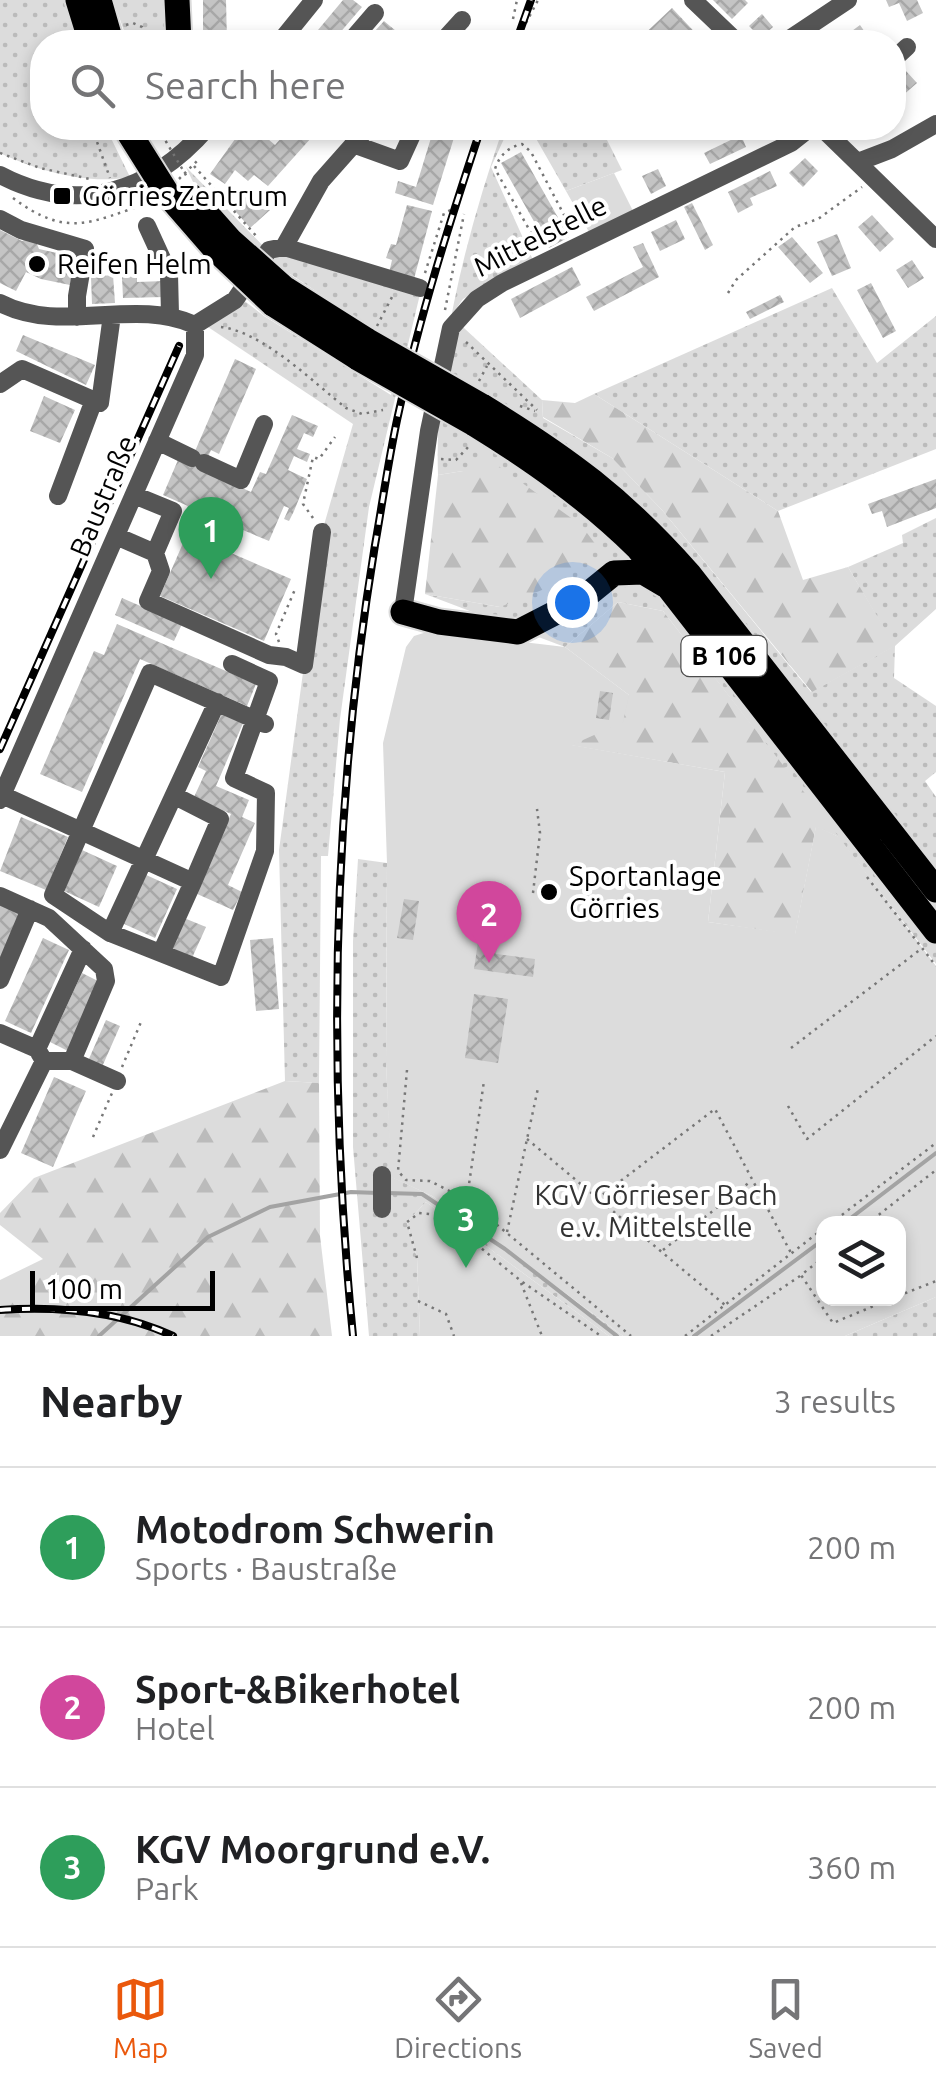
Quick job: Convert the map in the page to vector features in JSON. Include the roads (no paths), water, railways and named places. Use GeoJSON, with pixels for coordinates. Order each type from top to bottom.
{"type":"FeatureCollection","features":[{"type":"Feature","properties":{"kind":"highway"},"geometry":{"type":"LineString","coordinates":[[78,0],[88,30]]}},
{"type":"Feature","properties":{"kind":"highway"},"geometry":{"type":"LineString","coordinates":[[102,0],[113,30]]}},
{"type":"Feature","properties":{"kind":"highway"},"geometry":{"type":"LineString","coordinates":[[177,0],[178,30]]}},
{"type":"Feature","properties":{"kind":"highway","name":"B 106"},"geometry":{"type":"LineString","coordinates":[[134,140],[168,195],[215,249],[278,296],[476,415],[549,447],[609,492],[688,574],[936,890]]}},
{"type":"Feature","properties":{"kind":"highway","name":"B 106"},"geometry":{"type":"LineString","coordinates":[[154,140],[183,187],[278,296]]}},
{"type":"Feature","properties":{"kind":"highway","name":"B 106"},"geometry":{"type":"LineString","coordinates":[[476,415],[598,508],[638,548],[674,591],[929,940]]}},
{"type":"Feature","properties":{"kind":"highway"},"geometry":{"type":"LineString","coordinates":[[598,508],[617,550],[614,573]]}},
{"type":"Feature","properties":{"kind":"highway"},"geometry":{"type":"LineString","coordinates":[[403,612],[439,622],[518,632],[582,598],[614,573],[642,572],[674,591]]}},
{"type":"Feature","properties":{"kind":"street"},"geometry":{"type":"LineString","coordinates":[[290,30],[314,0]]}},
{"type":"Feature","properties":{"kind":"street"},"geometry":{"type":"LineString","coordinates":[[693,0],[724,30]]}},
{"type":"Feature","properties":{"kind":"street"},"geometry":{"type":"LineString","coordinates":[[803,30],[848,0]]}},
{"type":"Feature","properties":{"kind":"street"},"geometry":{"type":"LineString","coordinates":[[360,30],[374,13]]}},
{"type":"Feature","properties":{"kind":"street"},"geometry":{"type":"LineString","coordinates":[[858,162],[892,149],[936,124]]}},
{"type":"Feature","properties":{"kind":"street"},"geometry":{"type":"LineString","coordinates":[[0,175],[47,194],[88,196],[149,177],[196,140]]}},
{"type":"Feature","properties":{"kind":"street"},"geometry":{"type":"LineString","coordinates":[[0,303],[39,318],[170,314],[195,324],[235,300],[358,140]]}},
{"type":"Feature","properties":{"kind":"street"},"geometry":{"type":"LineString","coordinates":[[354,144],[400,160],[409,140]]}},
{"type":"Feature","properties":{"kind":"street","name":"Mittelstelle"},"geometry":{"type":"LineString","coordinates":[[403,612],[426,454],[452,328],[477,299],[795,140]]}},
{"type":"Feature","properties":{"kind":"street"},"geometry":{"type":"LineString","coordinates":[[835,140],[936,238]]}},
{"type":"Feature","properties":{"kind":"street"},"geometry":{"type":"LineString","coordinates":[[0,219],[21,230],[85,249],[77,317]]}},
{"type":"Feature","properties":{"kind":"street"},"geometry":{"type":"LineString","coordinates":[[148,226],[169,274],[170,314]]}},
{"type":"Feature","properties":{"kind":"street"},"geometry":{"type":"LineString","coordinates":[[276,248],[420,288]]}},
{"type":"Feature","properties":{"kind":"street"},"geometry":{"type":"LineString","coordinates":[[0,384],[22,369],[100,403],[112,316]]}},
{"type":"Feature","properties":{"kind":"street","name":"Baustraße"},"geometry":{"type":"LineString","coordinates":[[1,798],[195,355],[195,324]]}},
{"type":"Feature","properties":{"kind":"street"},"geometry":{"type":"LineString","coordinates":[[58,496],[94,400]]}},
{"type":"Feature","properties":{"kind":"street"},"geometry":{"type":"LineString","coordinates":[[157,441],[241,480],[264,424]]}},
{"type":"Feature","properties":{"kind":"street"},"geometry":{"type":"LineString","coordinates":[[134,495],[173,511],[155,553],[161,570],[148,601],[269,656],[286,657],[304,665],[322,532]]}},
{"type":"Feature","properties":{"kind":"street"},"geometry":{"type":"LineString","coordinates":[[116,536],[155,553]]}},
{"type":"Feature","properties":{"kind":"street"},"geometry":{"type":"LineString","coordinates":[[232,664],[269,681],[260,722],[234,778],[266,793],[265,851],[221,977],[110,933],[53,895],[150,673],[260,722]]}},
{"type":"Feature","properties":{"kind":"street"},"geometry":{"type":"LineString","coordinates":[[110,933],[217,702]]}},
{"type":"Feature","properties":{"kind":"street"},"geometry":{"type":"LineString","coordinates":[[161,953],[220,819],[175,796]]}},
{"type":"Feature","properties":{"kind":"street"},"geometry":{"type":"LineString","coordinates":[[1,798],[82,830],[193,882]]}},
{"type":"Feature","properties":{"kind":"street"},"geometry":{"type":"LineString","coordinates":[[0,896],[49,918],[104,969],[106,982],[72,1061]]}},
{"type":"Feature","properties":{"kind":"street"},"geometry":{"type":"LineString","coordinates":[[0,980],[30,909]]}},
{"type":"Feature","properties":{"kind":"street"},"geometry":{"type":"LineString","coordinates":[[0,1150],[83,949]]}},
{"type":"Feature","properties":{"kind":"street"},"geometry":{"type":"LineString","coordinates":[[0,1033],[40,1055],[72,1061],[116,1081]]}},
{"type":"Feature","properties":{"kind":"street"},"geometry":{"type":"LineString","coordinates":[[382,1175],[382,1209]]}},
{"type":"Feature","properties":{"kind":"waterway"},"geometry":{"type":"LineString","coordinates":[[853,1216],[936,1153]]}},
{"type":"Feature","properties":{"kind":"waterway"},"geometry":{"type":"LineString","coordinates":[[99,1336],[208,1237],[270,1207],[351,1192],[378,1193]]}},
{"type":"Feature","properties":{"kind":"waterway"},"geometry":{"type":"LineString","coordinates":[[387,1193],[422,1194],[505,1249],[617,1336]]}},
{"type":"Feature","properties":{"kind":"waterway"},"geometry":{"type":"LineString","coordinates":[[694,1336],[816,1245]]}},
{"type":"Feature","properties":{"kind":"railway"},"geometry":{"type":"LineString","coordinates":[[520,30],[531,0]]}},
{"type":"Feature","properties":{"kind":"railway"},"geometry":{"type":"LineString","coordinates":[[353,1336],[339,1138],[337,1039],[342,841],[350,742],[375,545],[395,428],[426,304],[477,140]]}},
{"type":"Feature","properties":{"kind":"railway"},"geometry":{"type":"LineString","coordinates":[[0,749],[179,346]]}},
{"type":"Feature","properties":{"kind":"railway"},"geometry":{"type":"LineString","coordinates":[[0,1310],[88,1312],[131,1321],[173,1336]]}},
{"type":"Feature","properties":{"kind":"place","name":"Görries Zentrum"},"geometry":{"type":"Point","coordinates":[62,196]}},
{"type":"Feature","properties":{"kind":"place","name":"Reifen Helm"},"geometry":{"type":"Point","coordinates":[37,264]}},
{"type":"Feature","properties":{"kind":"place","name":"Motodrom Schwerin"},"geometry":{"type":"Point","coordinates":[211,579]}},
{"type":"Feature","properties":{"kind":"place","name":"Sportanlage Görries"},"geometry":{"type":"Point","coordinates":[549,892]}},
{"type":"Feature","properties":{"kind":"place","name":"Sport-&Bikerhotel"},"geometry":{"type":"Point","coordinates":[489,963]}},
{"type":"Feature","properties":{"kind":"place","name":"KGV Moorgrund e.V."},"geometry":{"type":"Point","coordinates":[466,1268]}},
{"type":"Feature","properties":{"kind":"park label","name":"KGV Görrieser Bach e.v. Mittelstelle"},"geometry":{"type":"Point","coordinates":[656,1211]}}]}
